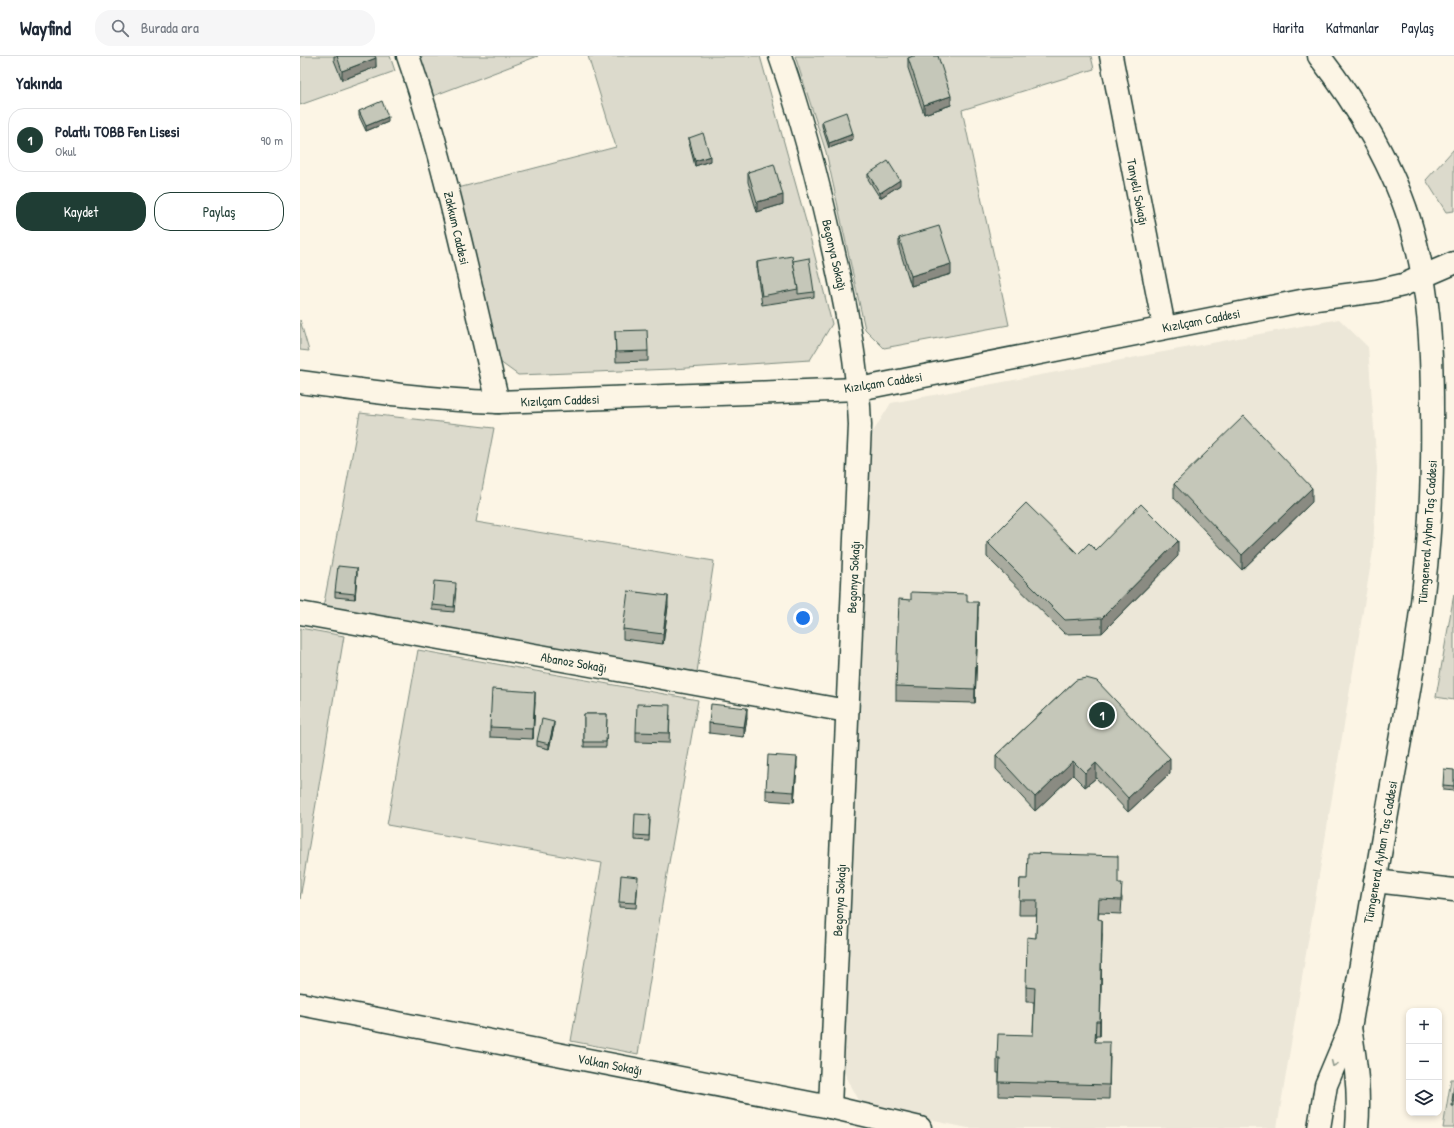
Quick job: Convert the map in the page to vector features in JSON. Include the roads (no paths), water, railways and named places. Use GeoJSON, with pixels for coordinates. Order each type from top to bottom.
{"type":"FeatureCollection","features":[{"type":"Feature","properties":{"kind":"street","name":"Zakkum Caddesi"},"geometry":{"type":"LineString","coordinates":[[408,56],[425,104],[437,147],[498,402]]}},
{"type":"Feature","properties":{"kind":"street","name":"Begonya Sokağı"},"geometry":{"type":"LineString","coordinates":[[780,56],[805,134],[824,209],[843,294],[859,389],[860,426],[830,1107]]}},
{"type":"Feature","properties":{"kind":"street","name":"Tanyeli Sokağı"},"geometry":{"type":"LineString","coordinates":[[1111,56],[1164,327]]}},
{"type":"Feature","properties":{"kind":"street","name":"Tümgeneral Ayhan Taş Caddesi"},"geometry":{"type":"LineString","coordinates":[[1319,56],[1362,120],[1393,178],[1412,227],[1424,276],[1432,372],[1433,445],[1430,525],[1415,654],[1350,1028],[1326,1085],[1319,1128]]}},
{"type":"Feature","properties":{"kind":"street","name":"Kızılçam Caddesi"},"geometry":{"type":"LineString","coordinates":[[300,382],[425,398],[498,402],[859,389],[1164,327],[1301,301],[1377,291],[1403,285],[1454,263]]}},
{"type":"Feature","properties":{"kind":"street","name":"Abanoz Sokağı"},"geometry":{"type":"LineString","coordinates":[[300,613],[847,711]]}},
{"type":"Feature","properties":{"kind":"street"},"geometry":{"type":"LineString","coordinates":[[1375,881],[1454,890]]}},
{"type":"Feature","properties":{"kind":"street","name":"Volkan Sokağı"},"geometry":{"type":"LineString","coordinates":[[300,1004],[830,1107],[920,1128]]}},
{"type":"Feature","properties":{"kind":"street","name":"Tümgeneral Ayhan Taş Caddesi"},"geometry":{"type":"LineString","coordinates":[[1350,1028],[1357,1071],[1359,1108],[1357,1128]]}},
{"type":"Feature","properties":{"kind":"place","name":"Polatlı TOBB Fen Lisesi"},"geometry":{"type":"Point","coordinates":[1102,715]}}]}
